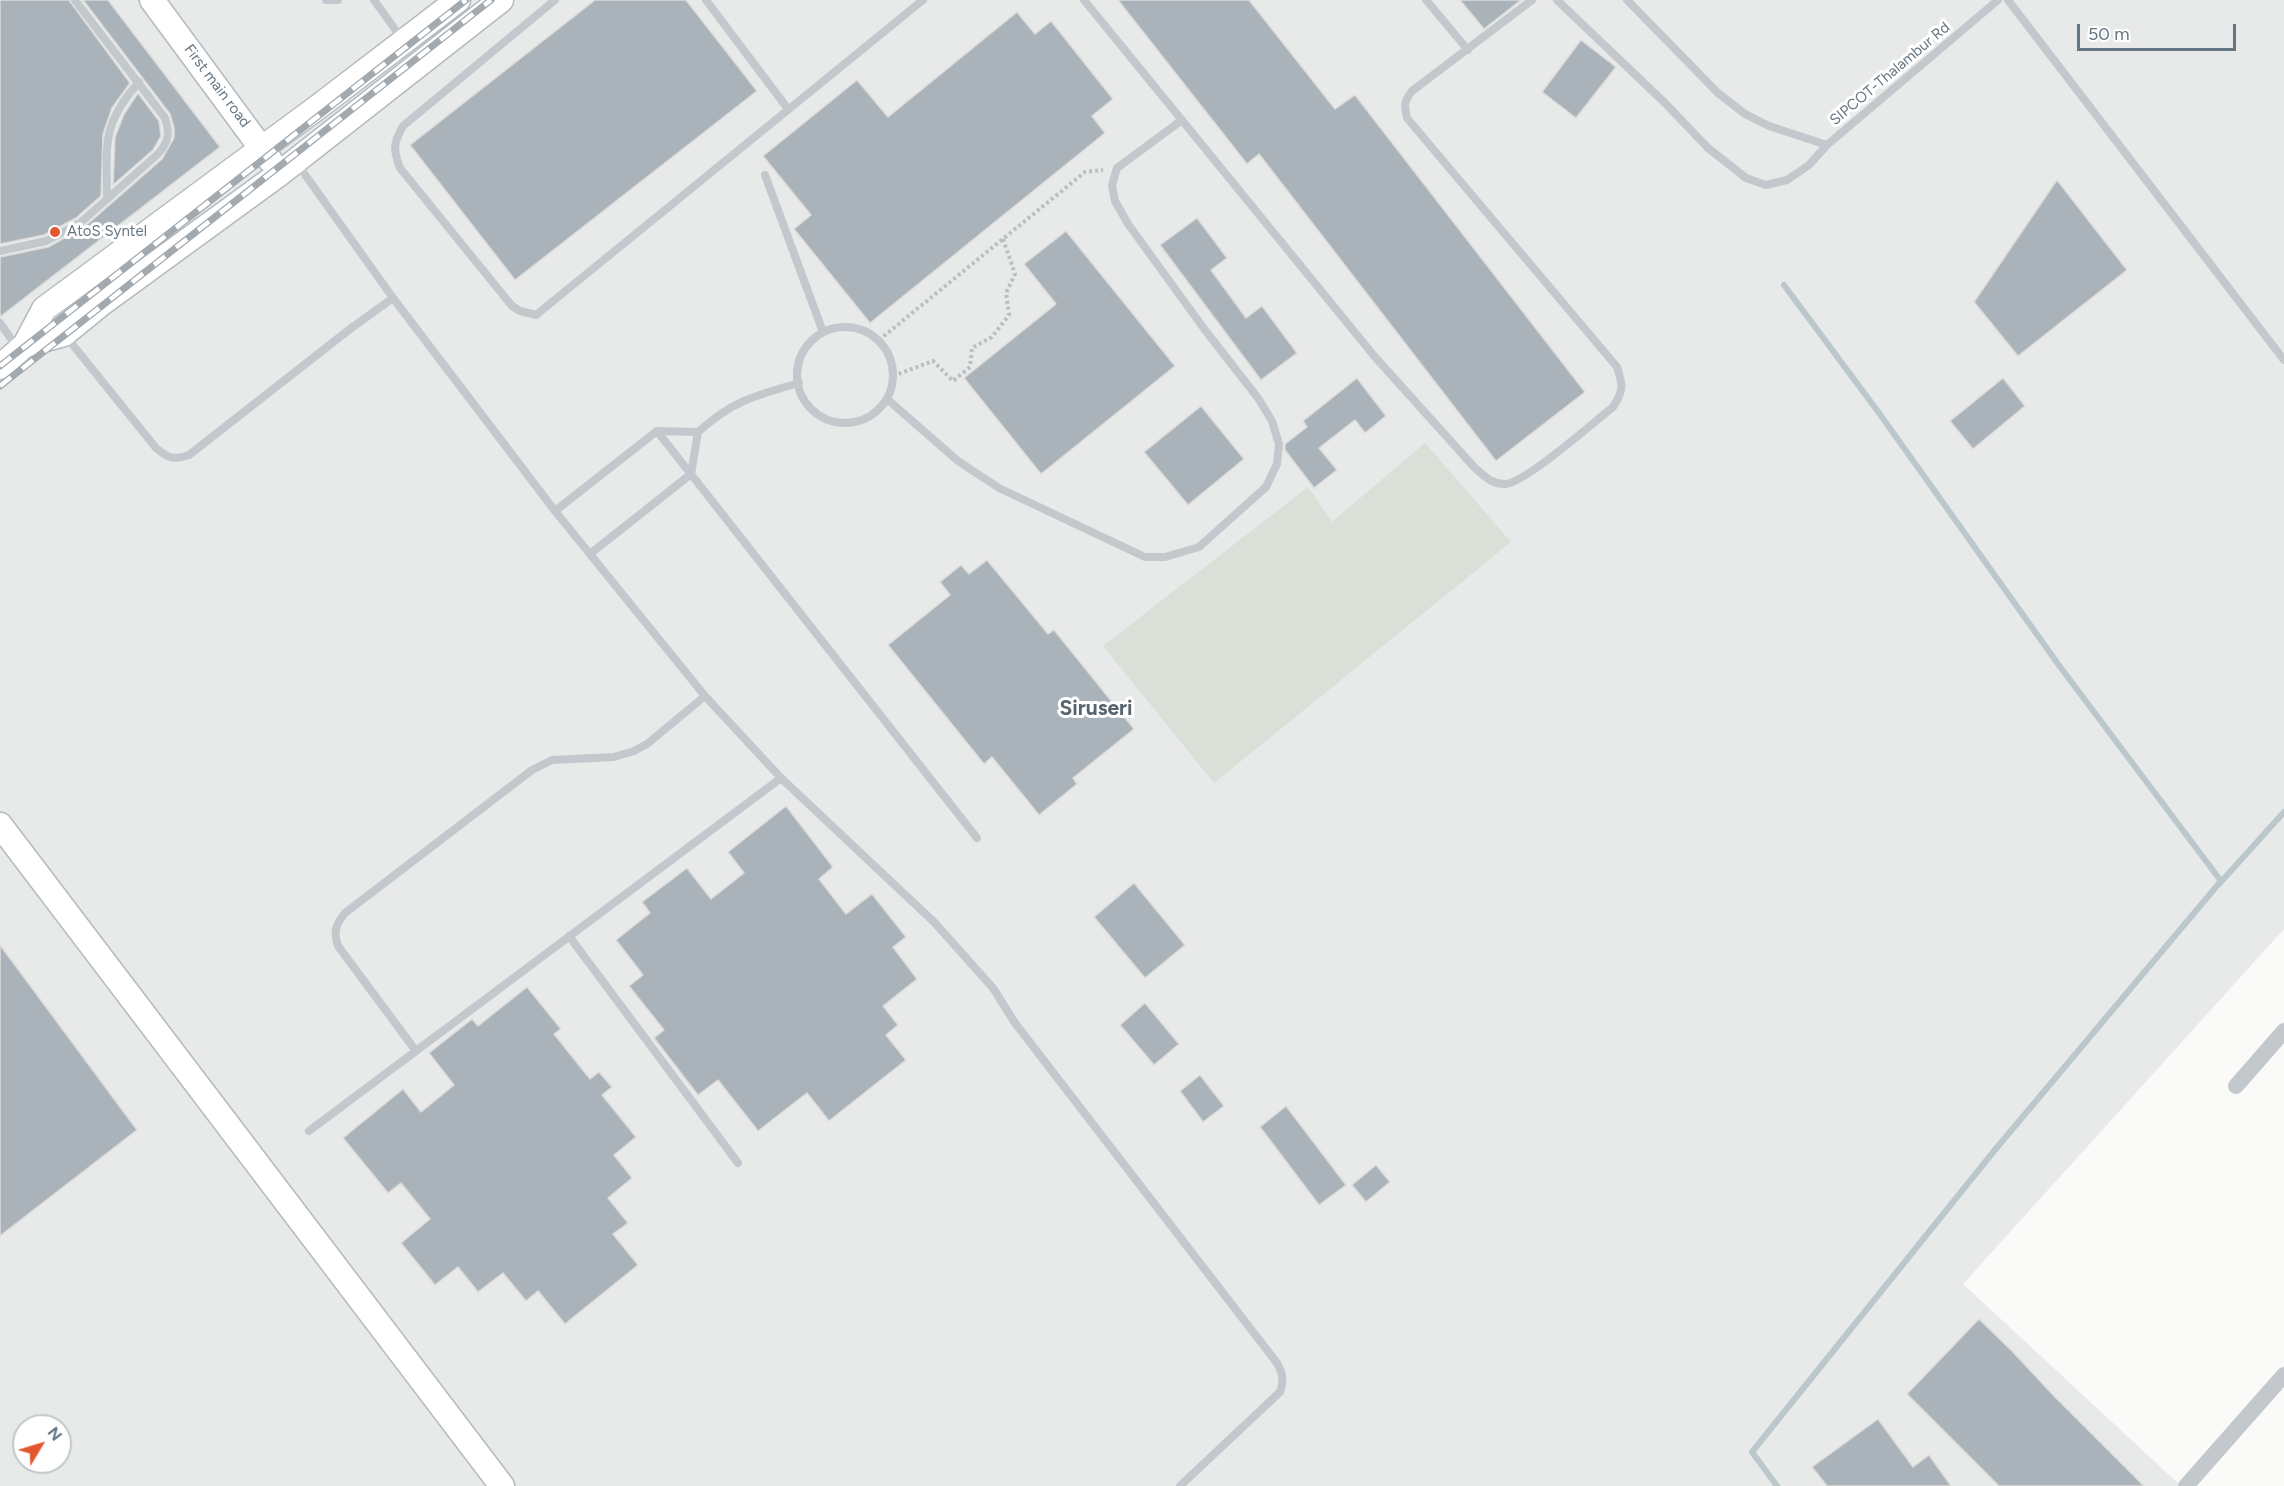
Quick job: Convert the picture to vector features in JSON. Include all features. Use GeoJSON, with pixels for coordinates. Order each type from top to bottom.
{"type":"FeatureCollection","features":[{"type":"Feature","properties":{"kind":"street","name":"First main road"},"geometry":{"type":"LineString","coordinates":[[152,0],[263,147],[294,162]]}},
{"type":"Feature","properties":{"kind":"street"},"geometry":{"type":"LineString","coordinates":[[0,367],[22,347],[44,309],[290,128],[458,0]]}},
{"type":"Feature","properties":{"kind":"street"},"geometry":{"type":"LineString","coordinates":[[22,347],[64,334],[102,303],[336,130],[501,0]]}},
{"type":"Feature","properties":{"kind":"street"},"geometry":{"type":"LineString","coordinates":[[0,825],[502,1486]]}},
{"type":"Feature","properties":{"kind":"street"},"geometry":{"type":"LineString","coordinates":[[2236,1086],[2284,1031]]}},
{"type":"Feature","properties":{"kind":"street"},"geometry":{"type":"LineString","coordinates":[[2186,1486],[2284,1375]]}},
{"type":"Feature","properties":{"kind":"lane"},"geometry":{"type":"LineString","coordinates":[[0,251],[46,240],[80,223],[168,143],[169,129],[165,118],[140,82],[75,0]]}},
{"type":"Feature","properties":{"kind":"lane"},"geometry":{"type":"LineString","coordinates":[[326,0],[338,0]]}},
{"type":"Feature","properties":{"kind":"lane"},"geometry":{"type":"LineString","coordinates":[[374,0],[405,42]]}},
{"type":"Feature","properties":{"kind":"lane"},"geometry":{"type":"LineString","coordinates":[[555,0],[403,126],[395,140],[395,153],[400,168],[512,306],[520,311],[536,315],[923,0]]}},
{"type":"Feature","properties":{"kind":"lane"},"geometry":{"type":"LineString","coordinates":[[706,0],[788,109]]}},
{"type":"Feature","properties":{"kind":"lane"},"geometry":{"type":"LineString","coordinates":[[1084,0],[1382,366],[1474,467],[1490,481],[1506,484],[1526,476],[1613,406],[1621,394],[1622,382],[1617,367],[1407,118],[1404,108],[1405,99],[1412,91],[1532,0]]}},
{"type":"Feature","properties":{"kind":"lane"},"geometry":{"type":"LineString","coordinates":[[1426,0],[1468,50]]}},
{"type":"Feature","properties":{"kind":"lane","name":"SIPCOT-Thalambur Rd"},"geometry":{"type":"LineString","coordinates":[[1557,0],[1665,103],[1708,148],[1746,178],[1766,184],[1787,180],[1809,165],[1827,145],[1998,0]]}},
{"type":"Feature","properties":{"kind":"lane"},"geometry":{"type":"LineString","coordinates":[[1627,0],[1718,93],[1745,114],[1769,126],[1827,145]]}},
{"type":"Feature","properties":{"kind":"lane"},"geometry":{"type":"LineString","coordinates":[[2008,0],[2284,360]]}},
{"type":"Feature","properties":{"kind":"lane"},"geometry":{"type":"LineString","coordinates":[[107,198],[106,141],[122,102],[140,82]]}},
{"type":"Feature","properties":{"kind":"lane"},"geometry":{"type":"LineString","coordinates":[[887,399],[958,461],[999,488],[1145,557],[1165,557],[1199,547],[1266,487],[1277,464],[1279,444],[1272,421],[1258,398],[1128,224],[1115,201],[1112,185],[1117,168],[1182,120]]}},
{"type":"Feature","properties":{"kind":"lane"},"geometry":{"type":"LineString","coordinates":[[294,162],[393,298],[555,510],[705,696],[781,778],[934,922],[981,973],[1015,1023],[1277,1363],[1283,1373],[1280,1392],[1180,1486]]}},
{"type":"Feature","properties":{"kind":"lane"},"geometry":{"type":"LineString","coordinates":[[765,175],[823,333]]}},
{"type":"Feature","properties":{"kind":"lane"},"geometry":{"type":"LineString","coordinates":[[64,334],[156,448],[168,458],[176,459],[189,455],[350,328],[393,298]]}},
{"type":"Feature","properties":{"kind":"lane"},"geometry":{"type":"LineString","coordinates":[[0,323],[22,347]]}},
{"type":"Feature","properties":{"kind":"lane"},"geometry":{"type":"LineString","coordinates":[[850,327],[866,331],[879,340],[888,353],[893,376],[887,399],[878,411],[864,419],[849,423],[834,422],[819,415],[800,391],[797,375],[800,359],[808,345],[823,333],[834,328],[850,327]]}},
{"type":"Feature","properties":{"kind":"lane"},"geometry":{"type":"LineString","coordinates":[[590,554],[691,474],[698,432],[719,414],[755,395],[799,383]]}},
{"type":"Feature","properties":{"kind":"lane"},"geometry":{"type":"LineString","coordinates":[[555,510],[657,431],[698,432]]}},
{"type":"Feature","properties":{"kind":"lane"},"geometry":{"type":"LineString","coordinates":[[657,431],[977,838]]}},
{"type":"Feature","properties":{"kind":"lane"},"geometry":{"type":"LineString","coordinates":[[417,1051],[338,946],[334,936],[335,927],[345,912],[532,770],[552,760],[614,757],[634,751],[647,744],[705,696]]}},
{"type":"Feature","properties":{"kind":"lane"},"geometry":{"type":"LineString","coordinates":[[309,1131],[781,778]]}},
{"type":"Feature","properties":{"kind":"lane"},"geometry":{"type":"LineString","coordinates":[[569,936],[738,1163]]}},
{"type":"Feature","properties":{"kind":"path"},"geometry":{"type":"LineString","coordinates":[[879,340],[1085,172],[1117,168]]}},
{"type":"Feature","properties":{"kind":"path"},"geometry":{"type":"LineString","coordinates":[[893,376],[933,361],[953,381],[970,367],[972,348],[992,337],[1009,315],[1006,293],[1015,274],[1003,239]]}},
{"type":"Feature","properties":{"kind":"shaded area"},"geometry":{"type":"Polygon","coordinates":[[[0,0],[2284,0],[2284,929],[1963,1284],[2181,1486],[0,1486],[0,0]]]}},
{"type":"Feature","properties":{"kind":"shaded area"},"geometry":{"type":"Polygon","coordinates":[[[1425,443],[1511,542],[1214,783],[1103,646],[1308,487],[1332,522],[1425,443]]]}},
{"type":"Feature","properties":{"kind":"building"},"geometry":{"type":"Polygon","coordinates":[[[0,0],[69,0],[130,83],[112,108],[103,134],[101,196],[76,218],[44,235],[0,244],[0,0]]]}},
{"type":"Feature","properties":{"kind":"building"},"geometry":{"type":"Polygon","coordinates":[[[83,0],[108,0],[220,147],[0,317],[0,257],[48,247],[83,228],[162,159],[174,138],[170,114],[83,0]]]}},
{"type":"Feature","properties":{"kind":"building"},"geometry":{"type":"Polygon","coordinates":[[[595,0],[686,0],[757,91],[515,280],[410,145],[595,0]]]}},
{"type":"Feature","properties":{"kind":"building"},"geometry":{"type":"Polygon","coordinates":[[[1118,0],[1249,0],[1335,109],[1355,95],[1585,392],[1496,461],[1259,154],[1247,164],[1118,0]]]}},
{"type":"Feature","properties":{"kind":"building"},"geometry":{"type":"Polygon","coordinates":[[[1460,0],[1521,0],[1484,29],[1460,0]]]}},
{"type":"Feature","properties":{"kind":"building"},"geometry":{"type":"Polygon","coordinates":[[[1017,12],[1035,34],[1051,21],[1113,99],[1092,116],[1105,133],[870,323],[794,229],[811,215],[763,156],[857,80],[888,117],[1017,12]]]}},
{"type":"Feature","properties":{"kind":"building"},"geometry":{"type":"Polygon","coordinates":[[[1581,40],[1616,67],[1576,118],[1542,92],[1581,40]]]}},
{"type":"Feature","properties":{"kind":"building"},"geometry":{"type":"Polygon","coordinates":[[[138,93],[159,121],[161,136],[153,150],[113,185],[115,137],[124,114],[138,93]]]}},
{"type":"Feature","properties":{"kind":"building"},"geometry":{"type":"Polygon","coordinates":[[[2057,180],[2127,270],[2018,356],[1974,302],[2057,180]]]}},
{"type":"Feature","properties":{"kind":"building"},"geometry":{"type":"Polygon","coordinates":[[[1197,218],[1227,258],[1211,270],[1246,318],[1262,306],[1297,353],[1261,380],[1160,245],[1197,218]]]}},
{"type":"Feature","properties":{"kind":"building"},"geometry":{"type":"Polygon","coordinates":[[[1066,231],[1175,366],[1041,474],[964,378],[1056,304],[1024,264],[1066,231]]]}},
{"type":"Feature","properties":{"kind":"building"},"geometry":{"type":"Polygon","coordinates":[[[1357,378],[1386,416],[1365,433],[1355,420],[1319,448],[1337,470],[1314,488],[1285,450],[1285,444],[1307,427],[1303,421],[1357,378]]]}},
{"type":"Feature","properties":{"kind":"building"},"geometry":{"type":"Polygon","coordinates":[[[2003,378],[2025,406],[1973,449],[1950,421],[2003,378]]]}},
{"type":"Feature","properties":{"kind":"building"},"geometry":{"type":"Polygon","coordinates":[[[1201,406],[1244,459],[1188,505],[1144,452],[1201,406]]]}},
{"type":"Feature","properties":{"kind":"building"},"geometry":{"type":"Polygon","coordinates":[[[987,560],[1048,634],[1054,630],[1134,729],[1073,778],[1077,784],[1039,815],[992,757],[984,764],[888,645],[950,595],[940,582],[961,565],[969,574],[987,560]]]}},
{"type":"Feature","properties":{"kind":"building"},"geometry":{"type":"Polygon","coordinates":[[[786,806],[833,867],[819,879],[846,914],[872,894],[906,937],[893,947],[917,979],[883,1006],[898,1025],[886,1035],[906,1060],[829,1121],[807,1093],[758,1131],[718,1080],[698,1095],[654,1038],[664,1030],[629,986],[643,975],[616,940],[650,913],[642,902],[687,868],[711,899],[744,873],[728,852],[786,806]]]}},
{"type":"Feature","properties":{"kind":"building"},"geometry":{"type":"Polygon","coordinates":[[[1134,883],[1185,945],[1145,978],[1094,917],[1134,883]]]}},
{"type":"Feature","properties":{"kind":"building"},"geometry":{"type":"Polygon","coordinates":[[[0,945],[137,1130],[0,1236],[0,945]]]}},
{"type":"Feature","properties":{"kind":"building"},"geometry":{"type":"Polygon","coordinates":[[[527,987],[561,1029],[554,1034],[590,1079],[599,1072],[612,1087],[602,1095],[636,1137],[614,1155],[632,1178],[608,1198],[628,1223],[613,1234],[638,1265],[565,1324],[538,1291],[526,1301],[503,1273],[478,1292],[458,1267],[435,1285],[401,1243],[430,1219],[401,1183],[388,1193],[343,1138],[403,1089],[421,1112],[454,1085],[429,1053],[472,1019],[478,1026],[527,987]]]}},
{"type":"Feature","properties":{"kind":"building"},"geometry":{"type":"Polygon","coordinates":[[[1145,1003],[1179,1044],[1154,1065],[1120,1025],[1145,1003]]]}},
{"type":"Feature","properties":{"kind":"building"},"geometry":{"type":"Polygon","coordinates":[[[1200,1075],[1224,1106],[1203,1122],[1180,1091],[1200,1075]]]}},
{"type":"Feature","properties":{"kind":"building"},"geometry":{"type":"Polygon","coordinates":[[[1286,1106],[1346,1185],[1319,1205],[1260,1127],[1286,1106]]]}},
{"type":"Feature","properties":{"kind":"building"},"geometry":{"type":"Polygon","coordinates":[[[1376,1165],[1390,1182],[1366,1202],[1352,1185],[1376,1165]]]}},
{"type":"Feature","properties":{"kind":"building"},"geometry":{"type":"Polygon","coordinates":[[[1979,1319],[2144,1486],[1999,1486],[1907,1394],[1979,1319]]]}},
{"type":"Feature","properties":{"kind":"building"},"geometry":{"type":"Polygon","coordinates":[[[1878,1419],[1913,1467],[1929,1455],[1951,1486],[1827,1486],[1812,1467],[1878,1419]]]}},
{"type":"Feature","properties":{"kind":"waterway"},"geometry":{"type":"LineString","coordinates":[[1777,1486],[1752,1452],[1994,1151],[2221,881],[2058,664],[1879,413],[1784,285]]}},
{"type":"Feature","properties":{"kind":"waterway"},"geometry":{"type":"LineString","coordinates":[[2220,883],[2284,812]]}},
{"type":"Feature","properties":{"kind":"railway"},"geometry":{"type":"LineString","coordinates":[[0,366],[466,0]]}},
{"type":"Feature","properties":{"kind":"railway"},"geometry":{"type":"LineString","coordinates":[[0,386],[491,0]]}},
{"type":"Feature","properties":{"kind":"place","name":"AtoS Syntel"},"geometry":{"type":"Point","coordinates":[55,232]}},
{"type":"Feature","properties":{"kind":"district","name":"Siruseri"},"geometry":{"type":"Point","coordinates":[1096,709]}}]}
